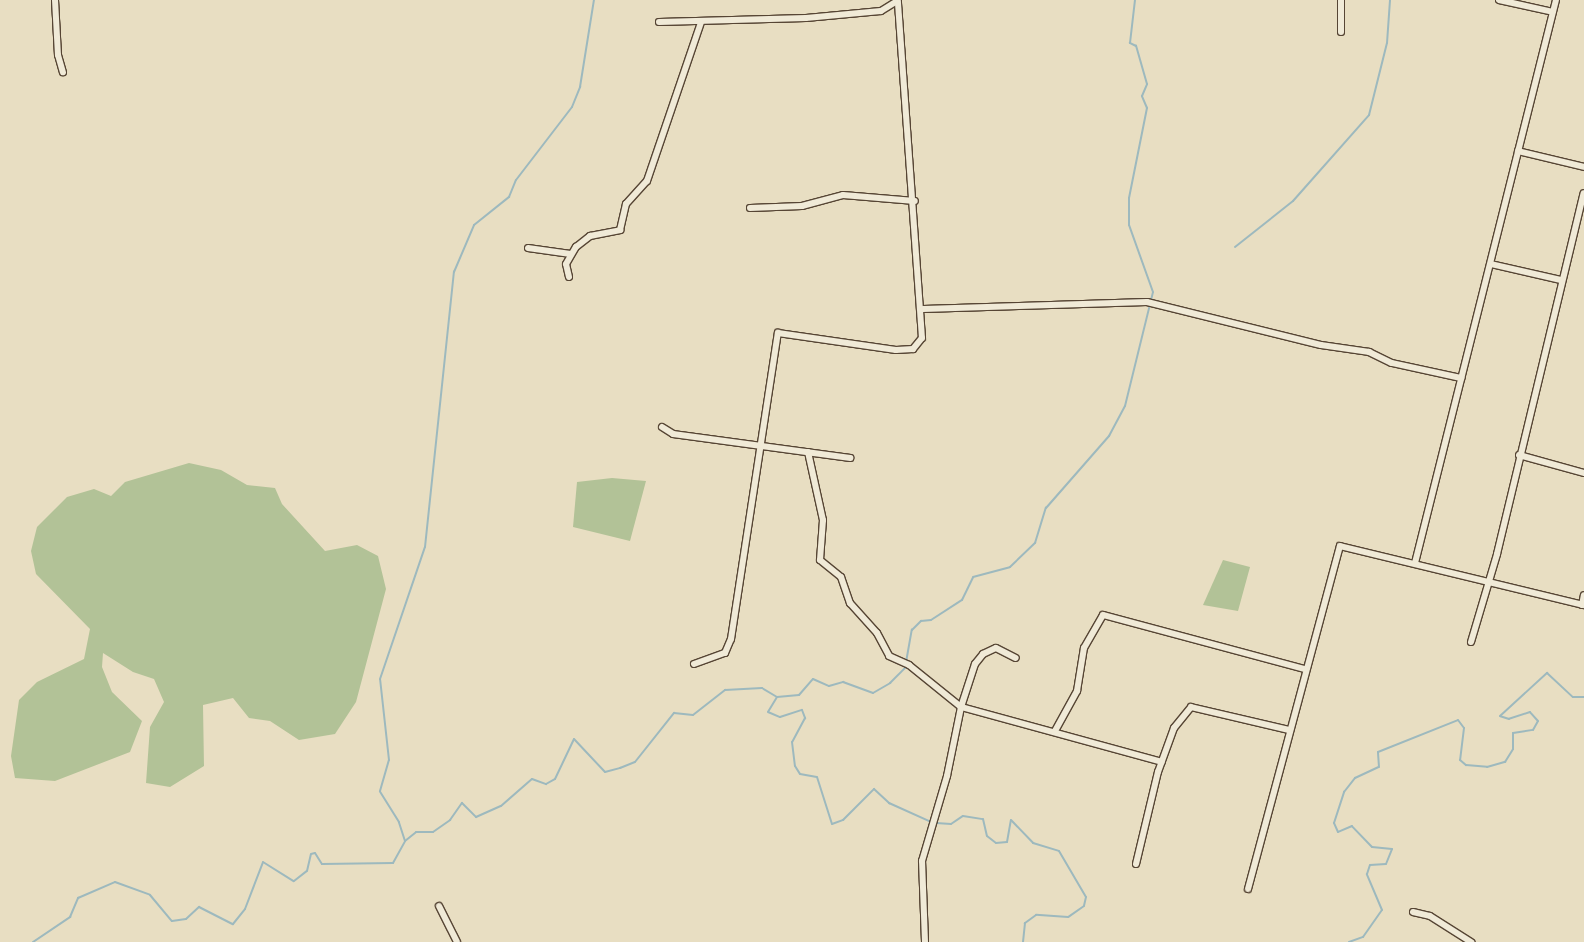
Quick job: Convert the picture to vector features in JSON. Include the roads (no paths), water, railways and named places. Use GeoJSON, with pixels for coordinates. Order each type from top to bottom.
{"type":"FeatureCollection","features":[{"type":"Feature","properties":{"kind":"street"},"geometry":{"type":"LineString","coordinates":[[55,0],[58,55],[63,72]]}},
{"type":"Feature","properties":{"kind":"street"},"geometry":{"type":"LineString","coordinates":[[659,22],[702,22],[882,11],[897,0]]}},
{"type":"Feature","properties":{"kind":"street"},"geometry":{"type":"LineString","coordinates":[[694,664],[725,653],[730,639],[778,334],[859,347],[913,350],[922,338],[924,309],[897,0]]}},
{"type":"Feature","properties":{"kind":"street"},"geometry":{"type":"LineString","coordinates":[[1341,0],[1341,32]]}},
{"type":"Feature","properties":{"kind":"street"},"geometry":{"type":"LineString","coordinates":[[1499,0],[1553,12]]}},
{"type":"Feature","properties":{"kind":"street"},"geometry":{"type":"LineString","coordinates":[[1415,563],[1556,0]]}},
{"type":"Feature","properties":{"kind":"street"},"geometry":{"type":"LineString","coordinates":[[569,277],[566,264],[571,254],[590,236],[620,230],[626,204],[647,181],[666,135],[702,22]]}},
{"type":"Feature","properties":{"kind":"street"},"geometry":{"type":"LineString","coordinates":[[1518,151],[1584,167]]}},
{"type":"Feature","properties":{"kind":"street"},"geometry":{"type":"LineString","coordinates":[[1471,642],[1488,582],[1584,193]]}},
{"type":"Feature","properties":{"kind":"street"},"geometry":{"type":"LineString","coordinates":[[750,208],[802,206],[843,195],[915,201]]}},
{"type":"Feature","properties":{"kind":"street"},"geometry":{"type":"LineString","coordinates":[[528,248],[571,254]]}},
{"type":"Feature","properties":{"kind":"street"},"geometry":{"type":"LineString","coordinates":[[1491,264],[1561,280]]}},
{"type":"Feature","properties":{"kind":"street"},"geometry":{"type":"LineString","coordinates":[[924,309],[1156,303],[1461,378]]}},
{"type":"Feature","properties":{"kind":"street"},"geometry":{"type":"LineString","coordinates":[[662,427],[673,434],[850,458]]}},
{"type":"Feature","properties":{"kind":"street"},"geometry":{"type":"LineString","coordinates":[[808,452],[822,520],[820,560],[840,577],[850,604],[878,633],[889,656],[906,663],[961,707],[1055,731],[1162,762]]}},
{"type":"Feature","properties":{"kind":"street"},"geometry":{"type":"LineString","coordinates":[[1519,455],[1584,472]]}},
{"type":"Feature","properties":{"kind":"street"},"geometry":{"type":"LineString","coordinates":[[1248,889],[1304,668],[1340,546],[1583,605],[1584,595]]}},
{"type":"Feature","properties":{"kind":"street"},"geometry":{"type":"LineString","coordinates":[[1055,731],[1077,691],[1084,648],[1103,616],[1304,668]]}},
{"type":"Feature","properties":{"kind":"street"},"geometry":{"type":"LineString","coordinates":[[925,942],[922,861],[932,817],[947,776],[961,707],[975,664],[983,654],[996,648],[1016,658]]}},
{"type":"Feature","properties":{"kind":"street"},"geometry":{"type":"LineString","coordinates":[[1136,864],[1162,762],[1174,728],[1191,706],[1289,730]]}},
{"type":"Feature","properties":{"kind":"street"},"geometry":{"type":"LineString","coordinates":[[439,906],[457,942]]}},
{"type":"Feature","properties":{"kind":"street"},"geometry":{"type":"LineString","coordinates":[[1413,912],[1430,916],[1470,942]]}},
{"type":"Feature","properties":{"kind":"waterway"},"geometry":{"type":"LineString","coordinates":[[405,841],[399,822],[380,791],[389,760],[380,679],[425,547],[454,272],[474,225],[509,197],[516,180],[572,107],[580,87],[594,0]]}},
{"type":"Feature","properties":{"kind":"waterway"},"geometry":{"type":"LineString","coordinates":[[33,942],[70,917],[78,898],[115,882],[150,895],[172,921],[186,919],[199,907],[233,924],[245,909],[263,862],[294,881],[307,871],[311,854],[315,853],[322,864],[393,863],[405,841],[416,832],[433,832],[450,820],[462,803],[476,817],[501,806],[532,779],[546,784],[555,779],[574,739],[605,772],[620,768],[635,762],[674,713],[693,715],[725,690],[762,688],[777,697],[799,695],[813,679],[829,686],[843,682],[873,693],[890,683],[905,668],[912,630],[921,621],[931,620],[962,600],[973,577],[1010,567],[1035,543],[1046,508],[1109,436],[1125,406],[1153,292],[1129,225],[1129,198],[1147,108],[1142,96],[1147,84],[1136,46],[1130,43],[1135,0]]}},
{"type":"Feature","properties":{"kind":"waterway"},"geometry":{"type":"LineString","coordinates":[[1235,247],[1293,201],[1369,115],[1387,43],[1390,0]]}},
{"type":"Feature","properties":{"kind":"waterway"},"geometry":{"type":"LineString","coordinates":[[1349,942],[1363,937],[1382,910],[1367,874],[1370,865],[1386,864],[1392,849],[1372,847],[1352,826],[1338,832],[1334,823],[1344,792],[1355,778],[1379,767],[1378,752],[1458,720],[1464,728],[1460,760],[1466,765],[1487,767],[1505,762],[1513,749],[1513,733],[1533,730],[1538,721],[1530,712],[1509,719],[1500,716],[1547,673],[1573,697],[1584,697]]}},
{"type":"Feature","properties":{"kind":"waterway"},"geometry":{"type":"LineString","coordinates":[[777,697],[768,712],[780,717],[802,710],[805,718],[792,742],[795,766],[800,774],[817,777],[832,824],[843,820],[874,789],[889,803],[931,822]]}},
{"type":"Feature","properties":{"kind":"waterway"},"geometry":{"type":"LineString","coordinates":[[936,823],[951,824],[963,816],[983,819],[987,836],[996,843],[1007,842],[1011,820],[1033,843],[1059,851],[1086,897],[1084,906],[1068,917],[1036,915],[1025,923],[1023,942]]}}]}
